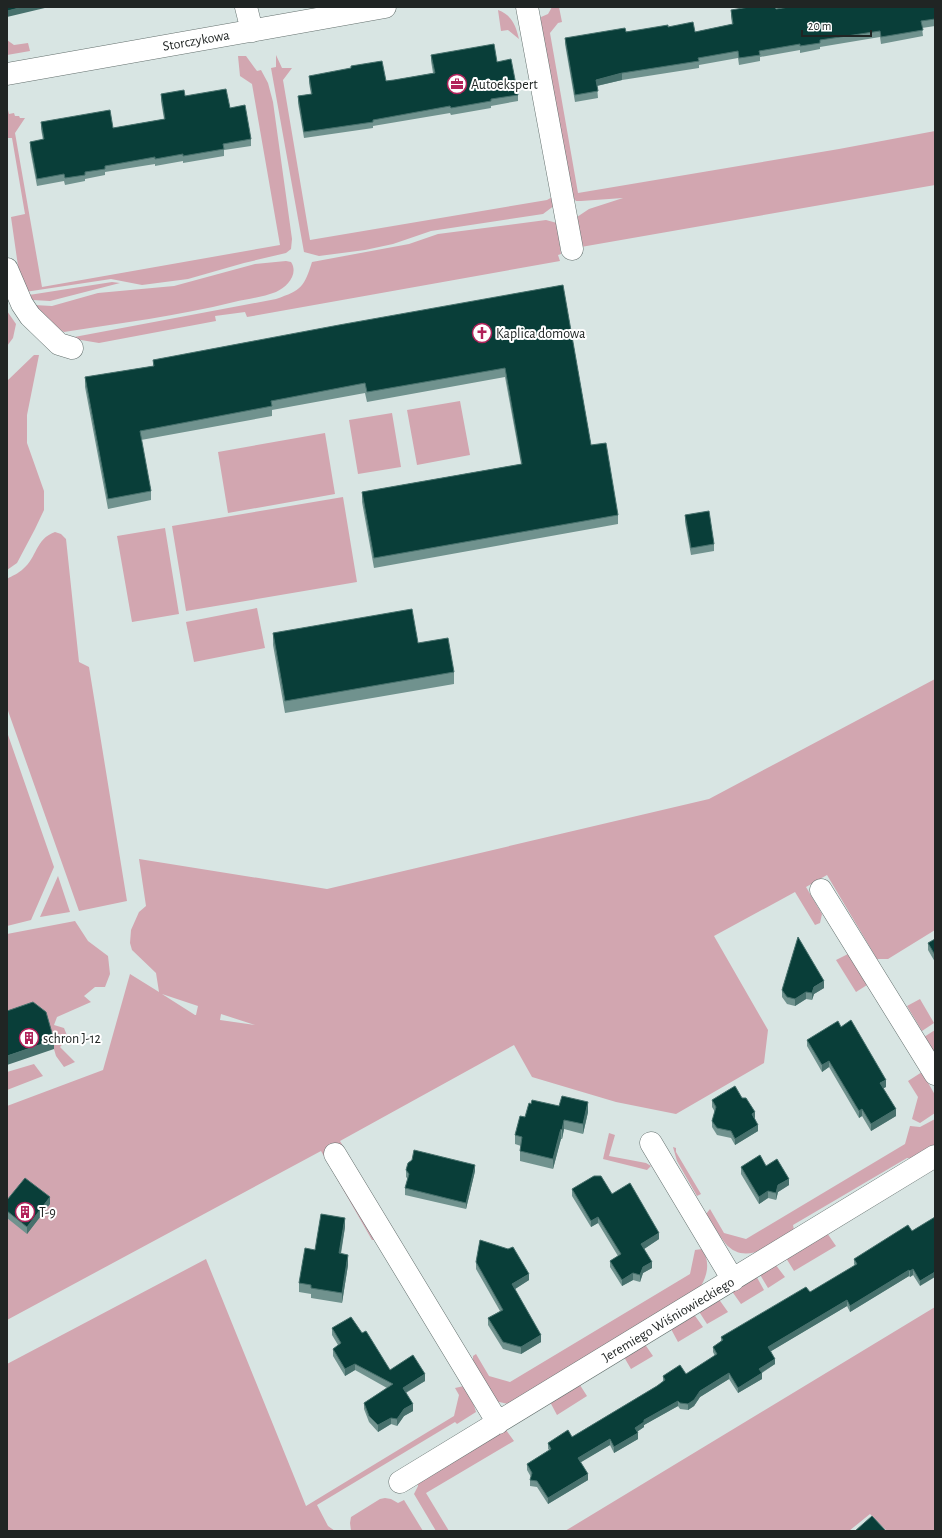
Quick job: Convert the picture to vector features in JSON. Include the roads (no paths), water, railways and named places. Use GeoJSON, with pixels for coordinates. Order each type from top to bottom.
{"type":"FeatureCollection","features":[{"type":"Feature","properties":{"kind":"street"},"geometry":{"type":"LineString","coordinates":[[246,7],[252,30]]}},
{"type":"Feature","properties":{"kind":"street","name":"Storczykowa"},"geometry":{"type":"LineString","coordinates":[[7,74],[385,7]]}},
{"type":"Feature","properties":{"kind":"street"},"geometry":{"type":"LineString","coordinates":[[527,7],[572,248]]}},
{"type":"Feature","properties":{"kind":"street"},"geometry":{"type":"LineString","coordinates":[[7,269],[22,304],[30,316],[66,346]]}},
{"type":"Feature","properties":{"kind":"street"},"geometry":{"type":"LineString","coordinates":[[822,890],[935,1074]]}},
{"type":"Feature","properties":{"kind":"street"},"geometry":{"type":"LineString","coordinates":[[651,1142],[733,1280]]}},
{"type":"Feature","properties":{"kind":"street"},"geometry":{"type":"LineString","coordinates":[[335,1154],[498,1423]]}},
{"type":"Feature","properties":{"kind":"street","name":"Jeremiego Wiśniowieckiego"},"geometry":{"type":"LineString","coordinates":[[400,1482],[935,1156]]}},
{"type":"Feature","properties":{"kind":"place","name":"Autoekspert"},"geometry":{"type":"Point","coordinates":[457,84]}},
{"type":"Feature","properties":{"kind":"place","name":"Kaplica domowa"},"geometry":{"type":"Point","coordinates":[482,333]}},
{"type":"Feature","properties":{"kind":"place","name":"schron J-12"},"geometry":{"type":"Point","coordinates":[29,1038]}},
{"type":"Feature","properties":{"kind":"place","name":"T-9"},"geometry":{"type":"Point","coordinates":[25,1212]}}]}
